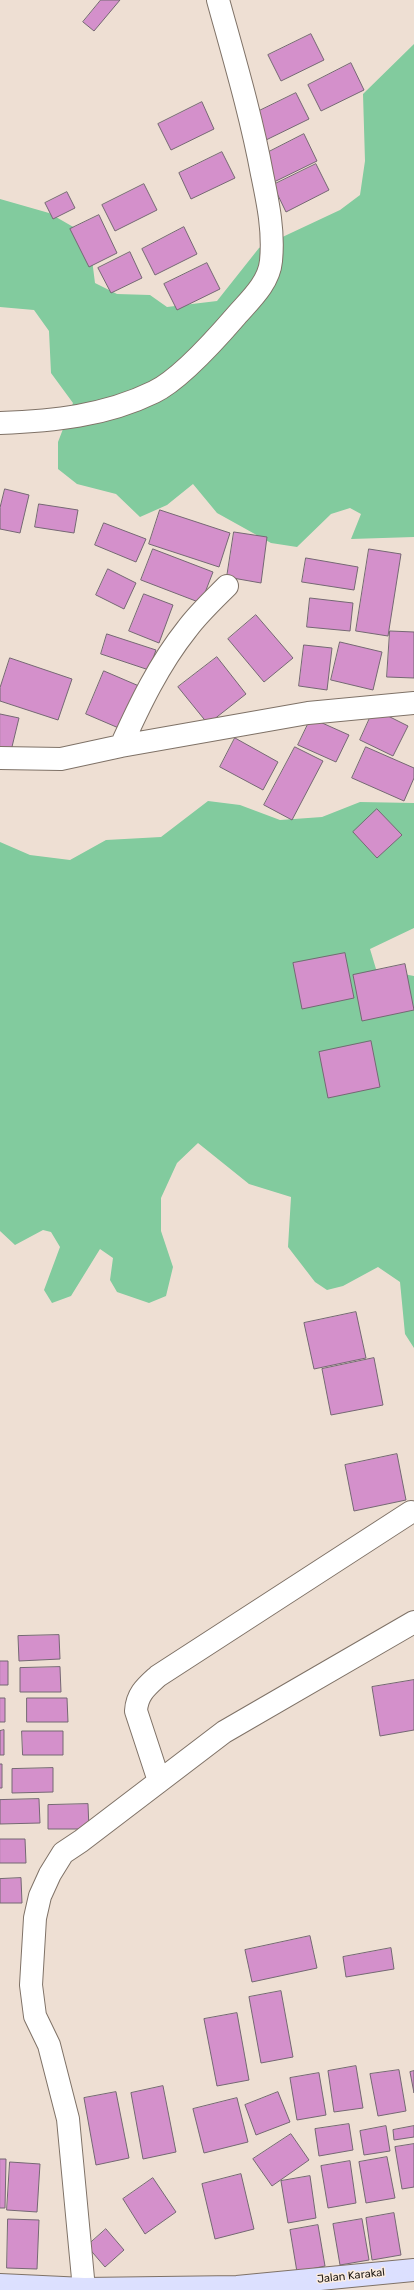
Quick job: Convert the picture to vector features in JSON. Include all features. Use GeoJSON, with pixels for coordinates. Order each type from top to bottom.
{"type":"FeatureCollection","features":[{"type":"Feature","properties":{"kind":"main road","name":"Jalan Karakal"},"geometry":{"type":"LineString","coordinates":[[0,2285],[84,2289],[237,2287],[414,2270]]}},
{"type":"Feature","properties":{"kind":"street"},"geometry":{"type":"LineString","coordinates":[[0,423],[52,421],[88,415],[121,405],[155,392],[191,363],[226,327],[253,296],[269,273],[272,242],[268,204],[252,122],[218,0]]}},
{"type":"Feature","properties":{"kind":"street"},"geometry":{"type":"LineString","coordinates":[[121,746],[139,705],[187,628],[227,586]]}},
{"type":"Feature","properties":{"kind":"street"},"geometry":{"type":"LineString","coordinates":[[0,758],[61,759],[121,746],[308,713],[414,703]]}},
{"type":"Feature","properties":{"kind":"street"},"geometry":{"type":"LineString","coordinates":[[159,1781],[136,1711],[137,1700],[145,1688],[158,1676],[411,1512]]}},
{"type":"Feature","properties":{"kind":"street"},"geometry":{"type":"LineString","coordinates":[[84,2289],[68,2119],[49,2045],[36,2016],[32,2000],[32,1945],[34,1918],[42,1891],[63,1853],[81,1841],[224,1732],[414,1622]]}},
{"type":"Feature","properties":{"kind":"green space"},"geometry":{"type":"Polygon","coordinates":[[[414,44],[414,537],[351,539],[361,514],[350,508],[331,514],[297,547],[271,543],[217,513],[193,484],[167,505],[140,517],[116,494],[77,484],[58,469],[58,442],[73,403],[51,373],[49,331],[34,310],[0,307],[0,199],[49,213],[89,236],[95,283],[117,294],[150,295],[167,307],[217,301],[259,248],[340,210],[360,195],[365,161],[363,94],[414,44]]]}},
{"type":"Feature","properties":{"kind":"green space"},"geometry":{"type":"Polygon","coordinates":[[[208,801],[240,805],[280,820],[322,817],[360,802],[414,803],[414,928],[370,949],[376,969],[414,976],[414,1348],[405,1334],[400,1282],[378,1267],[343,1286],[327,1290],[315,1282],[288,1247],[291,1197],[249,1184],[198,1143],[177,1163],[161,1198],[161,1231],[173,1267],[166,1296],[149,1303],[117,1292],[110,1280],[113,1258],[100,1249],[71,1296],[52,1303],[44,1290],[60,1247],[51,1232],[43,1230],[15,1245],[0,1231],[0,842],[30,855],[70,860],[106,840],[161,837],[208,801]]]}},
{"type":"Feature","properties":{"kind":"building"},"geometry":{"type":"Polygon","coordinates":[[[101,0],[120,0],[94,31],[83,22],[101,0]]]}},
{"type":"Feature","properties":{"kind":"building"},"geometry":{"type":"Polygon","coordinates":[[[311,34],[324,60],[281,81],[268,55],[311,34]]]}},
{"type":"Feature","properties":{"kind":"building"},"geometry":{"type":"Polygon","coordinates":[[[351,63],[364,90],[321,111],[308,85],[351,63]]]}},
{"type":"Feature","properties":{"kind":"building"},"geometry":{"type":"Polygon","coordinates":[[[296,93],[309,119],[266,140],[253,114],[296,93]]]}},
{"type":"Feature","properties":{"kind":"building"},"geometry":{"type":"Polygon","coordinates":[[[202,102],[214,129],[171,150],[158,124],[202,102]]]}},
{"type":"Feature","properties":{"kind":"building"},"geometry":{"type":"Polygon","coordinates":[[[304,134],[317,161],[274,182],[261,156],[304,134]]]}},
{"type":"Feature","properties":{"kind":"building"},"geometry":{"type":"Polygon","coordinates":[[[222,152],[235,178],[191,199],[179,173],[222,152]]]}},
{"type":"Feature","properties":{"kind":"building"},"geometry":{"type":"Polygon","coordinates":[[[316,164],[329,190],[286,212],[273,185],[316,164]]]}},
{"type":"Feature","properties":{"kind":"building"},"geometry":{"type":"Polygon","coordinates":[[[144,184],[157,210],[115,231],[102,205],[144,184]]]}},
{"type":"Feature","properties":{"kind":"building"},"geometry":{"type":"Polygon","coordinates":[[[67,192],[75,208],[53,219],[45,203],[67,192]]]}},
{"type":"Feature","properties":{"kind":"building"},"geometry":{"type":"Polygon","coordinates":[[[99,215],[117,253],[89,267],[70,229],[99,215]]]}},
{"type":"Feature","properties":{"kind":"building"},"geometry":{"type":"Polygon","coordinates":[[[184,227],[197,254],[155,275],[142,249],[184,227]]]}},
{"type":"Feature","properties":{"kind":"building"},"geometry":{"type":"Polygon","coordinates":[[[130,252],[142,278],[111,293],[98,268],[130,252]]]}},
{"type":"Feature","properties":{"kind":"building"},"geometry":{"type":"Polygon","coordinates":[[[207,263],[220,289],[177,310],[164,284],[207,263]]]}},
{"type":"Feature","properties":{"kind":"building"},"geometry":{"type":"Polygon","coordinates":[[[5,489],[29,495],[20,533],[0,529],[0,508],[5,489]]]}},
{"type":"Feature","properties":{"kind":"building"},"geometry":{"type":"Polygon","coordinates":[[[39,504],[78,510],[74,533],[35,527],[39,504]]]}},
{"type":"Feature","properties":{"kind":"building"},"geometry":{"type":"Polygon","coordinates":[[[160,510],[230,533],[219,567],[149,544],[160,510]]]}},
{"type":"Feature","properties":{"kind":"building"},"geometry":{"type":"Polygon","coordinates":[[[104,523],[146,539],[136,562],[95,545],[104,523]]]}},
{"type":"Feature","properties":{"kind":"building"},"geometry":{"type":"Polygon","coordinates":[[[234,532],[267,537],[261,583],[227,577],[234,532]]]}},
{"type":"Feature","properties":{"kind":"building"},"geometry":{"type":"Polygon","coordinates":[[[153,549],[213,572],[201,603],[141,580],[153,549]]]}},
{"type":"Feature","properties":{"kind":"building"},"geometry":{"type":"Polygon","coordinates":[[[369,549],[401,554],[388,636],[356,631],[369,549]]]}},
{"type":"Feature","properties":{"kind":"building"},"geometry":{"type":"Polygon","coordinates":[[[306,558],[358,567],[354,590],[302,582],[306,558]]]}},
{"type":"Feature","properties":{"kind":"building"},"geometry":{"type":"Polygon","coordinates":[[[108,569],[136,583],[124,609],[96,595],[108,569]]]}},
{"type":"Feature","properties":{"kind":"building"},"geometry":{"type":"Polygon","coordinates":[[[144,594],[173,605],[159,643],[129,631],[144,594]]]}},
{"type":"Feature","properties":{"kind":"building"},"geometry":{"type":"Polygon","coordinates":[[[310,598],[353,603],[350,631],[307,627],[310,598]]]}},
{"type":"Feature","properties":{"kind":"building"},"geometry":{"type":"Polygon","coordinates":[[[256,615],[293,658],[264,682],[228,639],[256,615]]]}},
{"type":"Feature","properties":{"kind":"building"},"geometry":{"type":"Polygon","coordinates":[[[390,631],[414,632],[414,678],[387,677],[390,631]]]}},
{"type":"Feature","properties":{"kind":"building"},"geometry":{"type":"Polygon","coordinates":[[[107,634],[156,650],[149,670],[101,654],[107,634]]]}},
{"type":"Feature","properties":{"kind":"building"},"geometry":{"type":"Polygon","coordinates":[[[340,642],[382,652],[373,690],[331,680],[340,642]]]}},
{"type":"Feature","properties":{"kind":"building"},"geometry":{"type":"Polygon","coordinates":[[[304,645],[332,648],[327,690],[299,686],[304,645]]]}},
{"type":"Feature","properties":{"kind":"building"},"geometry":{"type":"Polygon","coordinates":[[[217,657],[246,694],[208,724],[178,687],[217,657]]]}},
{"type":"Feature","properties":{"kind":"building"},"geometry":{"type":"Polygon","coordinates":[[[10,658],[72,679],[58,720],[0,701],[0,688],[10,658]]]}},
{"type":"Feature","properties":{"kind":"building"},"geometry":{"type":"Polygon","coordinates":[[[104,671],[139,686],[121,729],[86,714],[104,671]]]}},
{"type":"Feature","properties":{"kind":"building"},"geometry":{"type":"Polygon","coordinates":[[[374,709],[408,726],[393,756],[360,740],[374,709]]]}},
{"type":"Feature","properties":{"kind":"building"},"geometry":{"type":"Polygon","coordinates":[[[0,714],[19,718],[10,755],[0,753],[0,714]]]}},
{"type":"Feature","properties":{"kind":"building"},"geometry":{"type":"Polygon","coordinates":[[[311,718],[349,735],[336,762],[298,745],[311,718]]]}},
{"type":"Feature","properties":{"kind":"building"},"geometry":{"type":"Polygon","coordinates":[[[235,738],[278,762],[263,790],[220,767],[235,738]]]}},
{"type":"Feature","properties":{"kind":"building"},"geometry":{"type":"Polygon","coordinates":[[[295,747],[323,761],[292,820],[264,805],[295,747]]]}},
{"type":"Feature","properties":{"kind":"building"},"geometry":{"type":"Polygon","coordinates":[[[366,747],[414,768],[414,778],[404,801],[352,778],[366,747]]]}},
{"type":"Feature","properties":{"kind":"building"},"geometry":{"type":"Polygon","coordinates":[[[377,809],[402,835],[377,858],[353,832],[377,809]]]}},
{"type":"Feature","properties":{"kind":"building"},"geometry":{"type":"Polygon","coordinates":[[[345,953],[354,998],[302,1009],[293,963],[345,953]]]}},
{"type":"Feature","properties":{"kind":"building"},"geometry":{"type":"Polygon","coordinates":[[[405,964],[414,1010],[362,1021],[353,975],[405,964]]]}},
{"type":"Feature","properties":{"kind":"building"},"geometry":{"type":"Polygon","coordinates":[[[371,1041],[380,1087],[328,1098],[319,1052],[371,1041]]]}},
{"type":"Feature","properties":{"kind":"building"},"geometry":{"type":"Polygon","coordinates":[[[356,1312],[366,1358],[314,1369],[304,1323],[356,1312]]]}},
{"type":"Feature","properties":{"kind":"building"},"geometry":{"type":"Polygon","coordinates":[[[374,1358],[383,1405],[331,1415],[322,1369],[374,1358]]]}},
{"type":"Feature","properties":{"kind":"building"},"geometry":{"type":"Polygon","coordinates":[[[397,1454],[406,1500],[354,1511],[345,1465],[397,1454]]]}},
{"type":"Feature","properties":{"kind":"building"},"geometry":{"type":"Polygon","coordinates":[[[59,1635],[60,1659],[19,1661],[18,1636],[59,1635]]]}},
{"type":"Feature","properties":{"kind":"building"},"geometry":{"type":"Polygon","coordinates":[[[0,1661],[8,1661],[8,1685],[0,1685],[0,1661]]]}},
{"type":"Feature","properties":{"kind":"building"},"geometry":{"type":"Polygon","coordinates":[[[60,1667],[61,1692],[20,1692],[20,1668],[60,1667]]]}},
{"type":"Feature","properties":{"kind":"building"},"geometry":{"type":"Polygon","coordinates":[[[414,1680],[414,1730],[380,1736],[372,1687],[414,1680]]]}},
{"type":"Feature","properties":{"kind":"building"},"geometry":{"type":"Polygon","coordinates":[[[0,1698],[5,1698],[5,1722],[0,1722],[0,1698]]]}},
{"type":"Feature","properties":{"kind":"building"},"geometry":{"type":"Polygon","coordinates":[[[27,1698],[67,1698],[68,1722],[27,1722],[27,1698]]]}},
{"type":"Feature","properties":{"kind":"building"},"geometry":{"type":"Polygon","coordinates":[[[4,1730],[4,1755],[0,1755],[0,1731],[4,1730]]]}},
{"type":"Feature","properties":{"kind":"building"},"geometry":{"type":"Polygon","coordinates":[[[22,1731],[63,1731],[63,1755],[23,1755],[22,1731]]]}},
{"type":"Feature","properties":{"kind":"building"},"geometry":{"type":"Polygon","coordinates":[[[0,1764],[2,1764],[2,1788],[0,1788],[0,1764]]]}},
{"type":"Feature","properties":{"kind":"building"},"geometry":{"type":"Polygon","coordinates":[[[53,1768],[53,1792],[12,1793],[12,1769],[53,1768]]]}},
{"type":"Feature","properties":{"kind":"building"},"geometry":{"type":"Polygon","coordinates":[[[39,1799],[40,1823],[0,1824],[0,1800],[39,1799]]]}},
{"type":"Feature","properties":{"kind":"building"},"geometry":{"type":"Polygon","coordinates":[[[88,1804],[89,1829],[48,1829],[48,1805],[88,1804]]]}},
{"type":"Feature","properties":{"kind":"building"},"geometry":{"type":"Polygon","coordinates":[[[0,1839],[25,1839],[26,1863],[0,1863],[0,1839]]]}},
{"type":"Feature","properties":{"kind":"building"},"geometry":{"type":"Polygon","coordinates":[[[21,1878],[22,1903],[0,1903],[0,1879],[21,1878]]]}},
{"type":"Feature","properties":{"kind":"building"},"geometry":{"type":"Polygon","coordinates":[[[310,1936],[317,1968],[252,1982],[245,1950],[310,1936]]]}},
{"type":"Feature","properties":{"kind":"building"},"geometry":{"type":"Polygon","coordinates":[[[391,1948],[394,1969],[346,1977],[343,1957],[391,1948]]]}},
{"type":"Feature","properties":{"kind":"building"},"geometry":{"type":"Polygon","coordinates":[[[281,1991],[293,2057],[261,2063],[249,1997],[281,1991]]]}},
{"type":"Feature","properties":{"kind":"building"},"geometry":{"type":"Polygon","coordinates":[[[237,2013],[249,2080],[217,2086],[204,2019],[237,2013]]]}},
{"type":"Feature","properties":{"kind":"building"},"geometry":{"type":"Polygon","coordinates":[[[356,2066],[363,2108],[334,2112],[328,2071],[356,2066]]]}},
{"type":"Feature","properties":{"kind":"building"},"geometry":{"type":"Polygon","coordinates":[[[399,2070],[406,2111],[378,2116],[370,2074],[399,2070]]]}},
{"type":"Feature","properties":{"kind":"building"},"geometry":{"type":"Polygon","coordinates":[[[414,2071],[414,2093],[410,2072],[414,2071]]]}},
{"type":"Feature","properties":{"kind":"building"},"geometry":{"type":"Polygon","coordinates":[[[319,2073],[326,2115],[297,2120],[290,2078],[319,2073]]]}},
{"type":"Feature","properties":{"kind":"building"},"geometry":{"type":"Polygon","coordinates":[[[163,2086],[176,2152],[143,2159],[131,2093],[163,2086]]]}},
{"type":"Feature","properties":{"kind":"building"},"geometry":{"type":"Polygon","coordinates":[[[116,2092],[129,2158],[96,2165],[84,2098],[116,2092]]]}},
{"type":"Feature","properties":{"kind":"building"},"geometry":{"type":"Polygon","coordinates":[[[278,2092],[290,2122],[256,2135],[245,2105],[278,2092]]]}},
{"type":"Feature","properties":{"kind":"building"},"geometry":{"type":"Polygon","coordinates":[[[237,2098],[248,2142],[204,2153],[193,2109],[237,2098]]]}},
{"type":"Feature","properties":{"kind":"building"},"geometry":{"type":"Polygon","coordinates":[[[349,2124],[353,2150],[319,2156],[315,2129],[349,2124]]]}},
{"type":"Feature","properties":{"kind":"building"},"geometry":{"type":"Polygon","coordinates":[[[386,2126],[390,2151],[364,2155],[360,2131],[386,2126]]]}},
{"type":"Feature","properties":{"kind":"building"},"geometry":{"type":"Polygon","coordinates":[[[414,2126],[414,2137],[394,2140],[393,2130],[414,2126]]]}},
{"type":"Feature","properties":{"kind":"building"},"geometry":{"type":"Polygon","coordinates":[[[291,2134],[309,2160],[272,2186],[253,2159],[291,2134]]]}},
{"type":"Feature","properties":{"kind":"building"},"geometry":{"type":"Polygon","coordinates":[[[414,2144],[414,2187],[402,2189],[395,2147],[414,2144]]]}},
{"type":"Feature","properties":{"kind":"building"},"geometry":{"type":"Polygon","coordinates":[[[387,2157],[395,2198],[366,2203],[359,2162],[387,2157]]]}},
{"type":"Feature","properties":{"kind":"building"},"geometry":{"type":"Polygon","coordinates":[[[0,2159],[6,2159],[5,2208],[0,2208],[0,2159]]]}},
{"type":"Feature","properties":{"kind":"building"},"geometry":{"type":"Polygon","coordinates":[[[350,2161],[356,2203],[328,2208],[321,2166],[350,2161]]]}},
{"type":"Feature","properties":{"kind":"building"},"geometry":{"type":"Polygon","coordinates":[[[10,2162],[40,2164],[37,2212],[7,2210],[10,2162]]]}},
{"type":"Feature","properties":{"kind":"building"},"geometry":{"type":"Polygon","coordinates":[[[241,2174],[254,2229],[215,2239],[202,2184],[241,2174]]]}},
{"type":"Feature","properties":{"kind":"building"},"geometry":{"type":"Polygon","coordinates":[[[310,2176],[316,2218],[288,2223],[281,2181],[310,2176]]]}},
{"type":"Feature","properties":{"kind":"building"},"geometry":{"type":"Polygon","coordinates":[[[153,2178],[176,2212],[145,2234],[123,2199],[153,2178]]]}},
{"type":"Feature","properties":{"kind":"building"},"geometry":{"type":"Polygon","coordinates":[[[394,2213],[401,2255],[372,2260],[366,2218],[394,2213]]]}},
{"type":"Feature","properties":{"kind":"building"},"geometry":{"type":"Polygon","coordinates":[[[8,2219],[39,2220],[37,2269],[7,2268],[8,2219]]]}},
{"type":"Feature","properties":{"kind":"building"},"geometry":{"type":"Polygon","coordinates":[[[362,2219],[369,2260],[340,2265],[333,2224],[362,2219]]]}},
{"type":"Feature","properties":{"kind":"building"},"geometry":{"type":"Polygon","coordinates":[[[318,2225],[325,2266],[297,2272],[290,2230],[318,2225]]]}},
{"type":"Feature","properties":{"kind":"building"},"geometry":{"type":"Polygon","coordinates":[[[106,2229],[124,2250],[105,2267],[87,2246],[106,2229]]]}}]}
